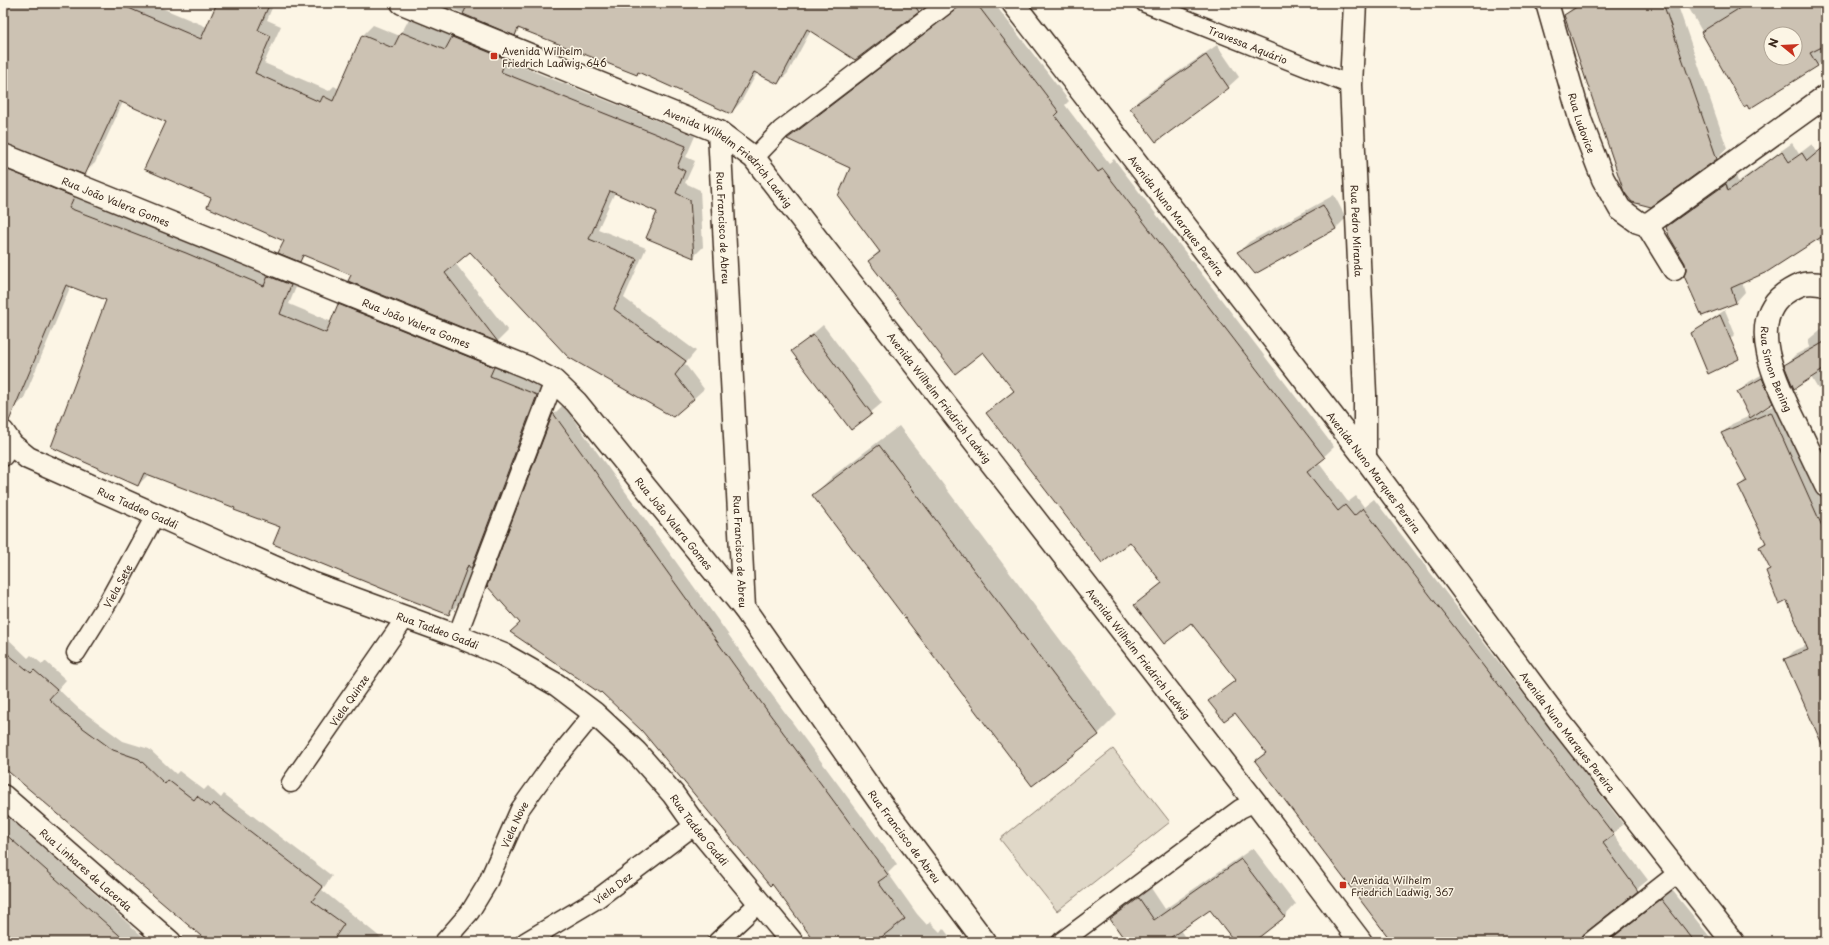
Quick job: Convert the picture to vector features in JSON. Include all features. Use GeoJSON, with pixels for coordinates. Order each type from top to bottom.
{"type":"FeatureCollection","features":[{"type":"Feature","properties":{"kind":"street","name":"Avenida Wilhelm Friedrich Ladwig"},"geometry":{"type":"LineString","coordinates":[[402,3],[719,132],[754,158],[1256,802],[1361,942]]}},
{"type":"Feature","properties":{"kind":"street","name":"Rua Pedro Miranda"},"geometry":{"type":"LineString","coordinates":[[1355,3],[1351,84],[1365,394],[1365,458]]}},
{"type":"Feature","properties":{"kind":"street","name":"Rua Ludovice"},"geometry":{"type":"LineString","coordinates":[[1547,3],[1581,122],[1603,179],[1620,209],[1638,222],[1647,225]]}},
{"type":"Feature","properties":{"kind":"street","name":"Avenida Nuno Marques Pereira"},"geometry":{"type":"LineString","coordinates":[[1017,4],[1365,458],[1560,722],[1733,942]]}},
{"type":"Feature","properties":{"kind":"street"},"geometry":{"type":"LineString","coordinates":[[1674,269],[1647,225],[1826,96]]}},
{"type":"Feature","properties":{"kind":"street","name":"Rua Francisco de Abreu"},"geometry":{"type":"LineString","coordinates":[[719,132],[744,608],[879,801],[985,942]]}},
{"type":"Feature","properties":{"kind":"street","name":"Rua João Valera Gomes"},"geometry":{"type":"LineString","coordinates":[[3,155],[527,367],[554,381],[576,402],[744,608]]}},
{"type":"Feature","properties":{"kind":"street","name":"Rua Simon Bening"},"geometry":{"type":"LineString","coordinates":[[1826,285],[1811,282],[1796,286],[1781,297],[1769,314],[1766,343],[1772,370],[1826,486]]}},
{"type":"Feature","properties":{"kind":"street","name":"Rua Taddeo Gaddi"},"geometry":{"type":"LineString","coordinates":[[6,444],[28,458],[155,516],[303,580],[457,636],[525,666],[557,685],[594,713],[636,752],[792,942]]}},
{"type":"Feature","properties":{"kind":"street","name":"Rua Linhares de Lacerda"},"geometry":{"type":"LineString","coordinates":[[3,796],[170,942]]}},
{"type":"Feature","properties":{"kind":"lane"},"geometry":{"type":"LineString","coordinates":[[754,158],[781,130],[948,3]]}},
{"type":"Feature","properties":{"kind":"lane","name":"Travessa Aquário"},"geometry":{"type":"LineString","coordinates":[[1145,3],[1351,84]]}},
{"type":"Feature","properties":{"kind":"lane"},"geometry":{"type":"LineString","coordinates":[[457,636],[554,381]]}},
{"type":"Feature","properties":{"kind":"lane","name":"Viela Sete"},"geometry":{"type":"LineString","coordinates":[[76,653],[108,602],[155,516]]}},
{"type":"Feature","properties":{"kind":"lane","name":"Viela Quinze"},"geometry":{"type":"LineString","coordinates":[[290,783],[406,617]]}},
{"type":"Feature","properties":{"kind":"lane","name":"Viela Nove"},"geometry":{"type":"LineString","coordinates":[[444,942],[470,912],[487,884],[520,809],[550,767],[594,713]]}},
{"type":"Feature","properties":{"kind":"lane"},"geometry":{"type":"LineString","coordinates":[[1061,942],[1240,809],[1256,802]]}},
{"type":"Feature","properties":{"kind":"lane","name":"Viela Dez"},"geometry":{"type":"LineString","coordinates":[[525,942],[597,899],[695,825]]}},
{"type":"Feature","properties":{"kind":"lane"},"geometry":{"type":"LineString","coordinates":[[1590,942],[1679,872]]}},
{"type":"Feature","properties":{"kind":"lane"},"geometry":{"type":"LineString","coordinates":[[716,942],[759,902]]}},
{"type":"Feature","properties":{"kind":"shaded area"},"geometry":{"type":"Polygon","coordinates":[[[1113,749],[1170,822],[1057,911],[1000,839],[1113,749]]]}},
{"type":"Feature","properties":{"kind":"building"},"geometry":{"type":"Polygon","coordinates":[[[3,3],[117,3],[201,39],[217,3],[270,3],[258,30],[271,36],[255,73],[320,102],[323,96],[333,101],[362,35],[393,48],[401,32],[445,50],[452,37],[506,59],[501,72],[686,146],[677,167],[685,171],[676,193],[690,200],[694,258],[646,238],[657,212],[610,191],[589,239],[637,259],[614,309],[686,361],[675,375],[694,399],[673,417],[568,357],[470,252],[445,273],[498,342],[348,281],[351,275],[303,255],[300,262],[278,253],[284,241],[207,207],[211,198],[144,169],[166,122],[119,101],[85,175],[3,143],[3,3]]]}},
{"type":"Feature","properties":{"kind":"building"},"geometry":{"type":"Polygon","coordinates":[[[458,3],[913,3],[919,12],[855,60],[807,29],[778,84],[754,72],[731,114],[638,72],[637,75],[518,28],[515,36],[463,14],[466,8],[458,5],[458,3]]]}},
{"type":"Feature","properties":{"kind":"building"},"geometry":{"type":"Polygon","coordinates":[[[964,3],[976,3],[1059,112],[1055,116],[1098,172],[1103,169],[1325,458],[1307,472],[1338,511],[1345,505],[1354,516],[1363,508],[1614,835],[1603,843],[1638,891],[1584,934],[1580,942],[1392,942],[1255,761],[1266,753],[1235,713],[1224,721],[1208,701],[1236,680],[1191,623],[1164,644],[1134,605],[1162,583],[1130,542],[1102,563],[986,413],[1014,391],[983,352],[955,374],[868,261],[880,252],[838,196],[850,168],[787,139],[964,3]]]}},
{"type":"Feature","properties":{"kind":"building"},"geometry":{"type":"Polygon","coordinates":[[[1583,3],[1663,3],[1717,159],[1651,207],[1632,202],[1624,192],[1564,15],[1583,3]]]}},
{"type":"Feature","properties":{"kind":"building"},"geometry":{"type":"Polygon","coordinates":[[[1748,3],[1820,3],[1826,13],[1826,45],[1810,53],[1818,66],[1749,109],[1747,105],[1744,107],[1701,32],[1748,3]]]}},
{"type":"Feature","properties":{"kind":"building"},"geometry":{"type":"Polygon","coordinates":[[[1206,55],[1229,88],[1156,142],[1130,108],[1206,55]]]}},
{"type":"Feature","properties":{"kind":"building"},"geometry":{"type":"Polygon","coordinates":[[[1826,145],[1826,234],[1767,272],[1731,288],[1736,303],[1702,316],[1684,276],[1686,269],[1685,263],[1669,236],[1666,227],[1726,184],[1728,191],[1782,151],[1789,162],[1802,153],[1807,161],[1826,145]]]}},
{"type":"Feature","properties":{"kind":"building"},"geometry":{"type":"Polygon","coordinates":[[[3,168],[74,197],[69,208],[186,253],[264,286],[268,276],[291,285],[280,314],[326,333],[338,304],[494,367],[490,376],[537,395],[471,569],[468,565],[449,615],[273,544],[280,527],[234,510],[235,508],[144,473],[138,486],[51,447],[106,300],[66,285],[9,421],[3,420],[3,168]]]}},
{"type":"Feature","properties":{"kind":"building"},"geometry":{"type":"Polygon","coordinates":[[[1323,205],[1336,229],[1255,274],[1237,252],[1323,205]]]}},
{"type":"Feature","properties":{"kind":"building"},"geometry":{"type":"Polygon","coordinates":[[[1720,315],[1739,359],[1708,374],[1691,333],[1720,315]]]}},
{"type":"Feature","properties":{"kind":"building"},"geometry":{"type":"Polygon","coordinates":[[[813,335],[872,414],[851,430],[791,351],[813,335]]]}},
{"type":"Feature","properties":{"kind":"building"},"geometry":{"type":"Polygon","coordinates":[[[1826,341],[1826,368],[1794,389],[1784,365],[1826,341]]]}},
{"type":"Feature","properties":{"kind":"building"},"geometry":{"type":"Polygon","coordinates":[[[1762,378],[1773,403],[1750,418],[1737,392],[1762,378]]]}},
{"type":"Feature","properties":{"kind":"building"},"geometry":{"type":"Polygon","coordinates":[[[1771,412],[1826,535],[1826,753],[1784,659],[1808,650],[1787,601],[1779,605],[1766,571],[1770,569],[1759,547],[1766,543],[1738,486],[1747,481],[1721,433],[1771,412]]]}},
{"type":"Feature","properties":{"kind":"building"},"geometry":{"type":"Polygon","coordinates":[[[553,413],[752,690],[888,875],[878,882],[905,919],[875,942],[815,942],[772,884],[770,886],[642,731],[601,692],[600,693],[510,632],[520,623],[487,586],[553,413]]]}},
{"type":"Feature","properties":{"kind":"building"},"geometry":{"type":"Polygon","coordinates":[[[879,445],[1099,735],[1032,786],[812,495],[879,445]]]}},
{"type":"Feature","properties":{"kind":"building"},"geometry":{"type":"Polygon","coordinates":[[[3,650],[31,673],[34,670],[57,690],[49,699],[68,717],[113,750],[139,759],[165,784],[168,780],[194,800],[197,796],[210,807],[213,803],[323,887],[312,901],[344,924],[332,942],[208,942],[3,767],[3,650]]]}},
{"type":"Feature","properties":{"kind":"building"},"geometry":{"type":"Polygon","coordinates":[[[3,832],[55,878],[127,942],[3,942],[3,832]]]}},
{"type":"Feature","properties":{"kind":"building"},"geometry":{"type":"Polygon","coordinates":[[[1241,859],[1285,917],[1253,942],[1235,942],[1210,910],[1167,940],[1169,942],[1122,942],[1125,940],[1110,919],[1139,898],[1154,920],[1241,859]]]}},
{"type":"Feature","properties":{"kind":"building"},"geometry":{"type":"Polygon","coordinates":[[[1661,899],[1695,942],[1607,942],[1661,899]]]}},
{"type":"Feature","properties":{"kind":"place","name":"Avenida Wilhelm Friedrich Ladwig, 646"},"geometry":{"type":"Point","coordinates":[494,56]}},
{"type":"Feature","properties":{"kind":"place","name":"Avenida Wilhelm Friedrich Ladwig, 367"},"geometry":{"type":"Point","coordinates":[1343,885]}}]}
